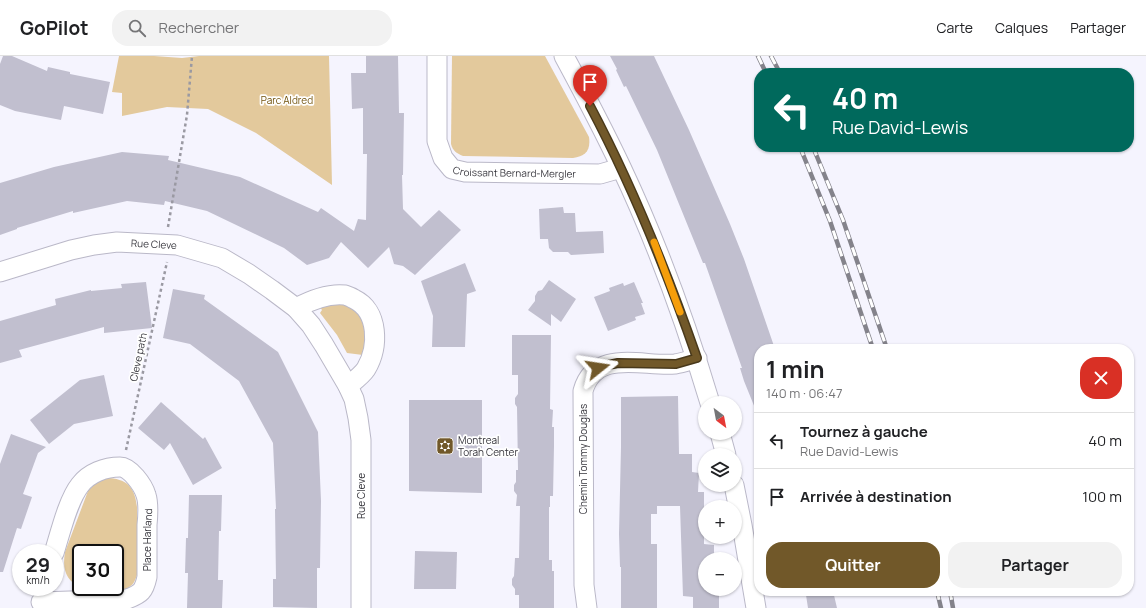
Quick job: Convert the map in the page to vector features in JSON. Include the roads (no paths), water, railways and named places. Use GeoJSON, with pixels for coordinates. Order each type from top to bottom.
{"type":"FeatureCollection","features":[{"type":"Feature","properties":{"kind":"street","name":"Croissant Bernard-Mergler"},"geometry":{"type":"LineString","coordinates":[[437,56],[437,141],[443,158],[452,169],[465,172],[600,174],[621,168]]}},
{"type":"Feature","properties":{"kind":"street"},"geometry":{"type":"LineString","coordinates":[[564,56],[597,118],[621,168],[658,252],[697,358],[708,396]]}},
{"type":"Feature","properties":{"kind":"street","name":"Rue Cleve"},"geometry":{"type":"LineString","coordinates":[[0,272],[71,250],[94,245],[117,242],[177,245],[222,258],[249,274],[296,308],[311,325],[324,345],[348,386],[354,399],[357,412],[361,440],[361,608]]}},
{"type":"Feature","properties":{"kind":"street"},"geometry":{"type":"LineString","coordinates":[[296,308],[309,301],[332,295],[347,295],[360,302],[370,313],[374,326],[375,342],[372,358],[365,370],[348,386]]}},
{"type":"Feature","properties":{"kind":"street","name":"Chemin Tommy Douglas"},"geometry":{"type":"LineString","coordinates":[[586,608],[584,585],[583,391],[585,383],[589,375],[598,368],[608,365],[618,363],[676,364],[697,358]]}},
{"type":"Feature","properties":{"kind":"street","name":"Place Harland"},"geometry":{"type":"LineString","coordinates":[[41,599],[127,599],[138,595],[145,587],[147,577],[148,507],[146,495],[134,476],[122,467],[108,468],[92,474],[80,484],[72,498],[57,544]]}},
{"type":"Feature","properties":{"kind":"street"},"geometry":{"type":"LineString","coordinates":[[735,492],[756,608]]}},
{"type":"Feature","properties":{"kind":"railway"},"geometry":{"type":"LineString","coordinates":[[758,56],[764,68]]}},
{"type":"Feature","properties":{"kind":"railway"},"geometry":{"type":"LineString","coordinates":[[771,56],[777,68]]}},
{"type":"Feature","properties":{"kind":"railway"},"geometry":{"type":"LineString","coordinates":[[802,152],[830,221],[871,344]]}},
{"type":"Feature","properties":{"kind":"railway"},"geometry":{"type":"LineString","coordinates":[[815,152],[843,220],[885,344]]}},
{"type":"Feature","properties":{"kind":"railway"},"geometry":{"type":"LineString","coordinates":[[938,596],[941,608]]}},
{"type":"Feature","properties":{"kind":"railway"},"geometry":{"type":"LineString","coordinates":[[951,596],[953,608]]}},
{"type":"Feature","properties":{"kind":"place","name":"Montreal Torah Center"},"geometry":{"type":"Point","coordinates":[445,446]}},
{"type":"Feature","properties":{"kind":"park label","name":"Parc Aldred"},"geometry":{"type":"Point","coordinates":[287,100]}}]}
